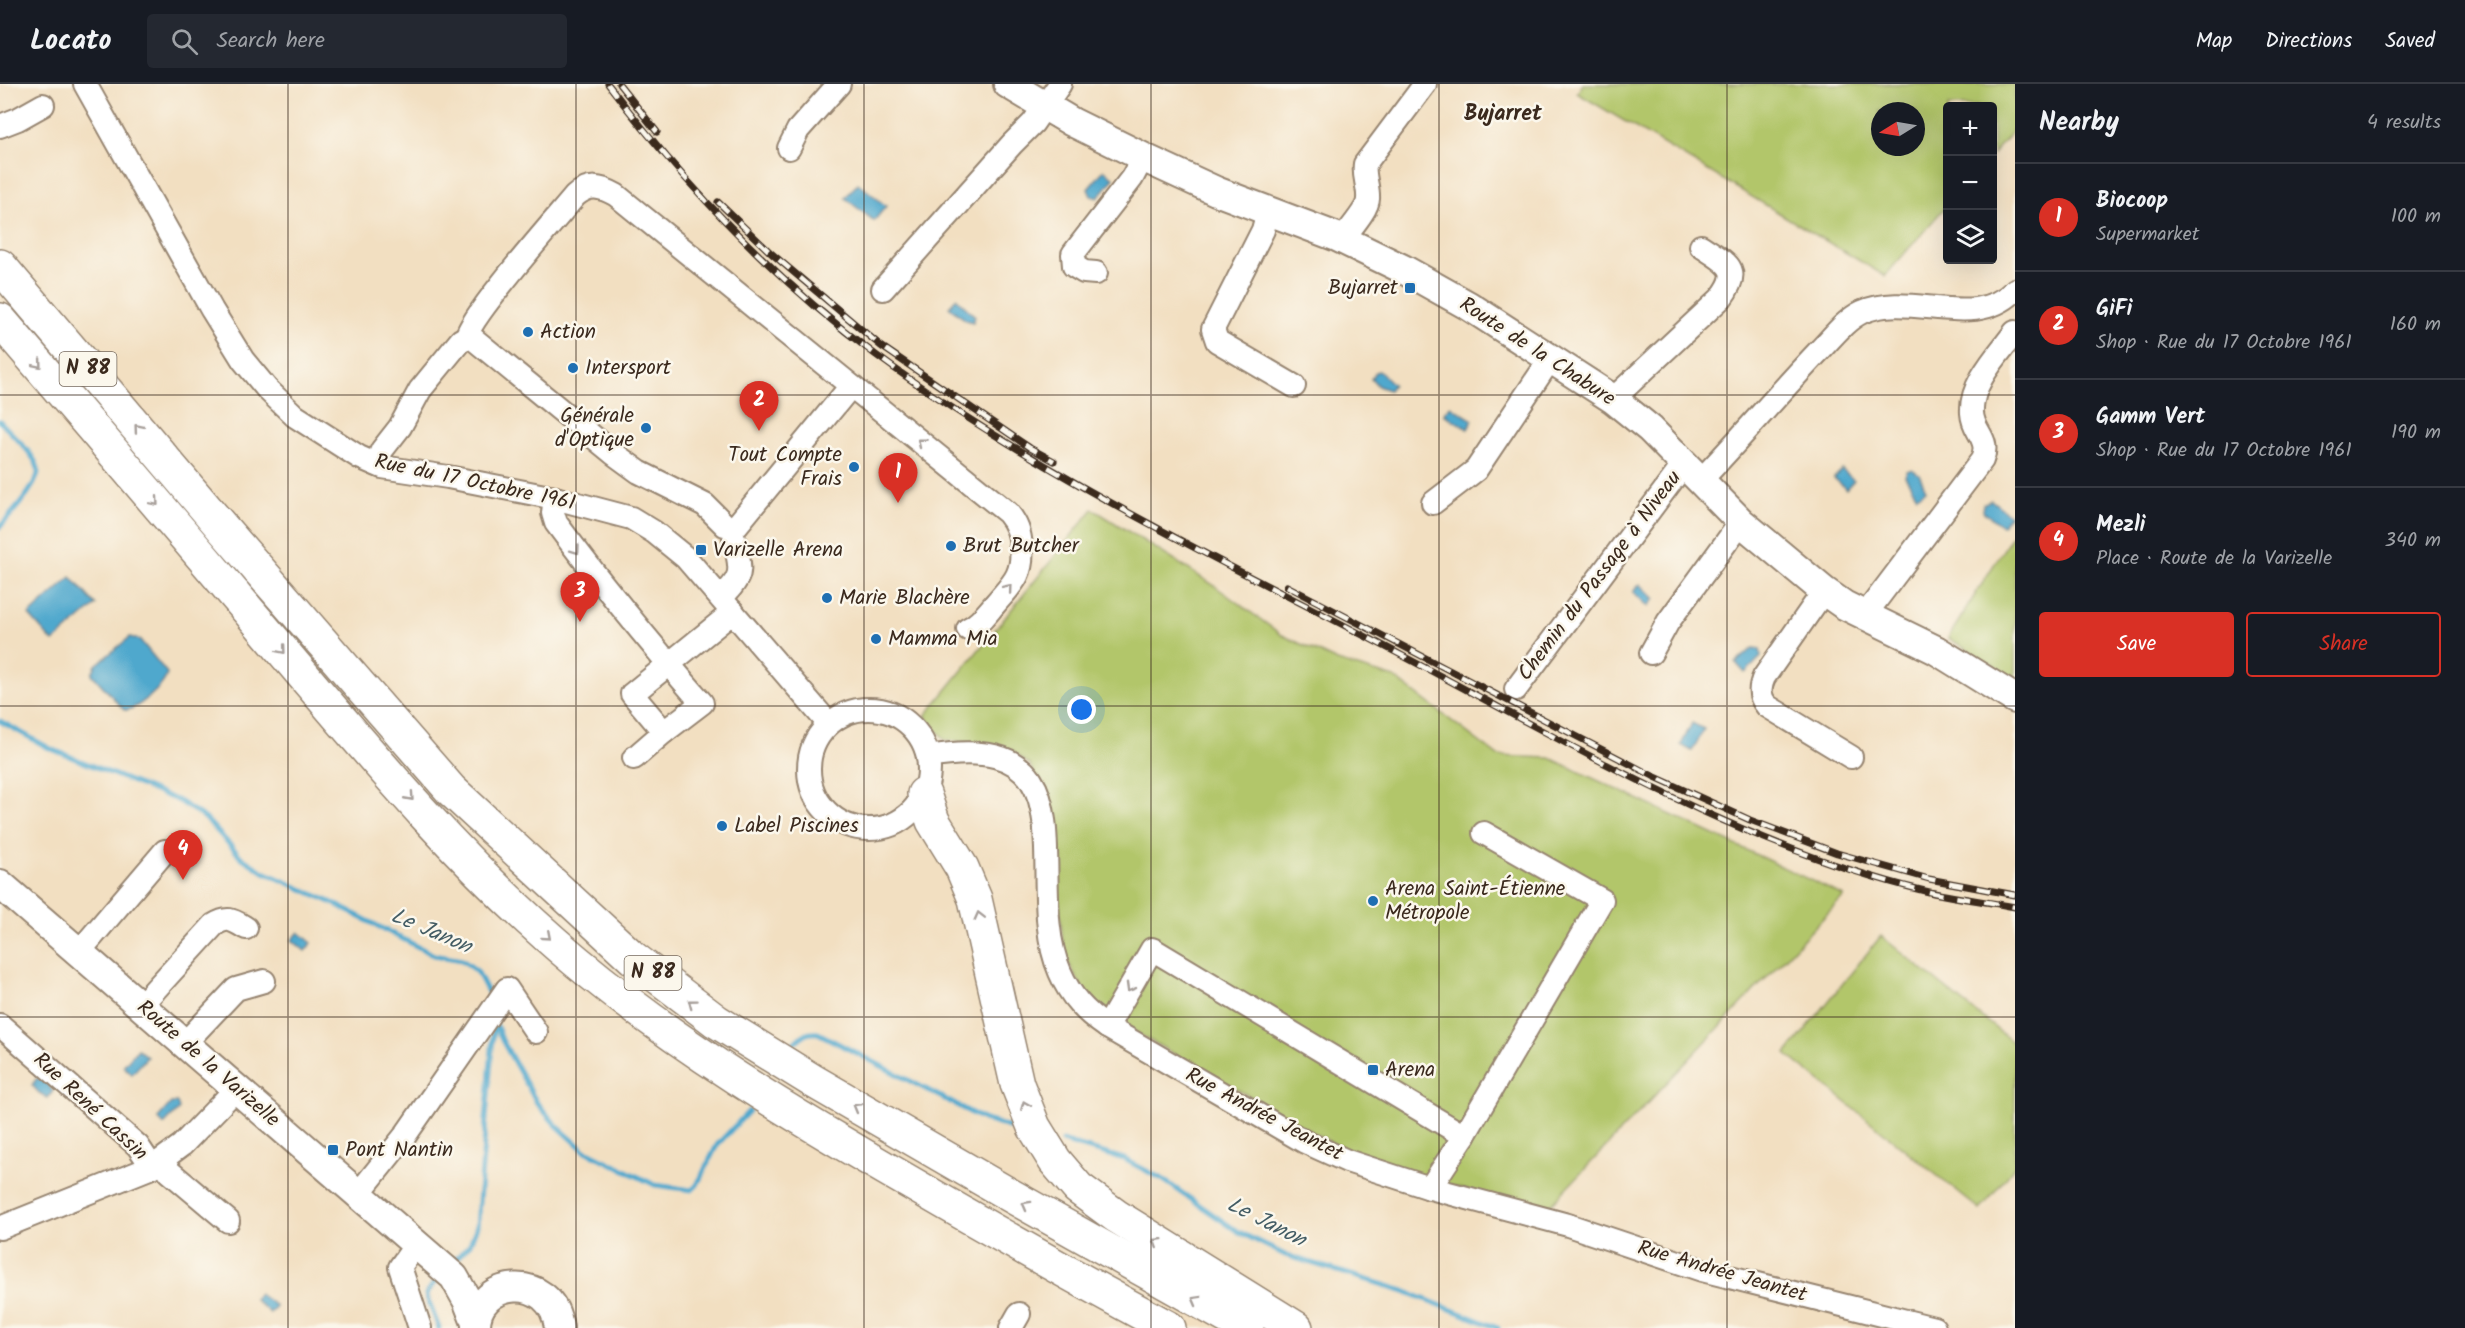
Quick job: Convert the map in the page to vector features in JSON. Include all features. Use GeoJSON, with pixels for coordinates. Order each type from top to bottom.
{"type":"FeatureCollection","features":[{"type":"Feature","properties":{"kind":"highway","name":"N 88"},"geometry":{"type":"LineString","coordinates":[[0,266],[225,531],[451,790],[633,958],[716,1021],[813,1081],[1008,1194],[1248,1328]]}},
{"type":"Feature","properties":{"kind":"highway","name":"N 88"},"geometry":{"type":"LineString","coordinates":[[0,320],[354,735],[470,863],[520,912],[574,959],[679,1040],[775,1103],[990,1228],[1169,1328]]}},
{"type":"Feature","properties":{"kind":"highway"},"geometry":{"type":"LineString","coordinates":[[924,794],[933,821],[962,868],[975,898],[1017,1084],[1034,1127],[1055,1161],[1078,1188],[1116,1216],[1296,1328]]}},
{"type":"Feature","properties":{"kind":"main road","name":"Route de la Chabure"},"geometry":{"type":"LineString","coordinates":[[1008,84],[1053,95],[1143,157],[1216,191],[1342,240],[1403,269],[1460,302],[1613,399],[1650,429],[1741,522],[1824,591],[1865,615],[1936,650],[2015,699]]}},
{"type":"Feature","properties":{"kind":"main road","name":"Route de la Varizelle"},"geometry":{"type":"LineString","coordinates":[[0,884],[436,1260]]}},
{"type":"Feature","properties":{"kind":"main road"},"geometry":{"type":"LineString","coordinates":[[436,1260],[478,1287],[501,1290],[523,1288],[543,1295],[552,1305],[558,1317],[559,1328]]}},
{"type":"Feature","properties":{"kind":"main road"},"geometry":{"type":"LineString","coordinates":[[436,1260],[467,1300],[476,1326]]}},
{"type":"Feature","properties":{"kind":"main road"},"geometry":{"type":"LineString","coordinates":[[476,1326],[481,1309],[489,1298],[501,1290]]}},
{"type":"Feature","properties":{"kind":"street","name":"Rue du 17 Octobre 1961"},"geometry":{"type":"LineString","coordinates":[[85,84],[212,310],[243,360],[267,389],[295,416],[332,441],[376,464],[417,474],[448,477],[555,498],[631,518],[654,532],[686,558],[828,723]]}},
{"type":"Feature","properties":{"kind":"street"},"geometry":{"type":"LineString","coordinates":[[789,148],[808,116],[839,84]]}},
{"type":"Feature","properties":{"kind":"street"},"geometry":{"type":"LineString","coordinates":[[1342,240],[1367,205],[1369,197],[1364,172],[1365,164],[1425,84]]}},
{"type":"Feature","properties":{"kind":"street"},"geometry":{"type":"LineString","coordinates":[[884,289],[1033,123],[1053,95]]}},
{"type":"Feature","properties":{"kind":"street"},"geometry":{"type":"LineString","coordinates":[[0,126],[43,105]]}},
{"type":"Feature","properties":{"kind":"street"},"geometry":{"type":"LineString","coordinates":[[1096,273],[1078,270],[1074,266],[1073,254],[1132,178],[1143,157]]}},
{"type":"Feature","properties":{"kind":"street"},"geometry":{"type":"LineString","coordinates":[[376,464],[384,446],[400,427],[420,390],[461,340],[467,336],[470,327],[486,306],[575,196],[588,188],[599,187],[616,195],[1008,513],[1016,522],[1020,534],[1021,568],[1011,585],[979,622],[968,630]]}},
{"type":"Feature","properties":{"kind":"street"},"geometry":{"type":"LineString","coordinates":[[1268,211],[1258,239],[1213,329],[1217,341],[1294,386]]}},
{"type":"Feature","properties":{"kind":"street"},"geometry":{"type":"LineString","coordinates":[[1613,399],[1730,287],[1733,278],[1728,264],[1701,246]]}},
{"type":"Feature","properties":{"kind":"street","name":"Chemin du Passage à Niveau"},"geometry":{"type":"LineString","coordinates":[[1516,689],[1693,472],[1859,313],[1871,309],[1906,305],[1973,310],[1991,306],[2008,297],[2015,290]]}},
{"type":"Feature","properties":{"kind":"street"},"geometry":{"type":"LineString","coordinates":[[1865,615],[1982,460],[1985,451],[1984,442],[1974,422],[1972,411],[1974,395],[1982,378],[2015,332]]}},
{"type":"Feature","properties":{"kind":"street"},"geometry":{"type":"LineString","coordinates":[[467,336],[474,338],[622,460],[639,472],[705,505],[732,529],[740,567],[739,578],[727,605],[668,664],[632,694],[664,732]]}},
{"type":"Feature","properties":{"kind":"street"},"geometry":{"type":"LineString","coordinates":[[1433,503],[1476,470],[1551,358]]}},
{"type":"Feature","properties":{"kind":"street"},"geometry":{"type":"LineString","coordinates":[[732,529],[851,386]]}},
{"type":"Feature","properties":{"kind":"street"},"geometry":{"type":"LineString","coordinates":[[555,498],[556,523],[599,582],[702,703],[634,758]]}},
{"type":"Feature","properties":{"kind":"street"},"geometry":{"type":"LineString","coordinates":[[1651,653],[1668,622],[1741,522]]}},
{"type":"Feature","properties":{"kind":"street"},"geometry":{"type":"LineString","coordinates":[[1824,591],[1764,677],[1760,685],[1760,694],[1767,706],[1851,757]]}},
{"type":"Feature","properties":{"kind":"street"},"geometry":{"type":"LineString","coordinates":[[863,709],[883,710],[902,718],[916,732],[928,758],[929,768],[924,794],[918,806],[892,825],[874,829],[856,828],[838,821],[824,810],[814,794],[809,777],[809,758],[815,740],[828,723],[843,714],[863,709]]}},
{"type":"Feature","properties":{"kind":"street","name":"Rue Andrée Jeantet"},"geometry":{"type":"LineString","coordinates":[[928,758],[958,755],[1000,758],[1019,766],[1031,778],[1039,792],[1045,821],[1048,911],[1052,944],[1059,970],[1071,995],[1088,1014],[1305,1142],[1347,1161],[1430,1188],[1560,1223],[1711,1273],[1934,1328]]}},
{"type":"Feature","properties":{"kind":"street"},"geometry":{"type":"LineString","coordinates":[[1430,1188],[1464,1136],[1602,900],[1484,833]]}},
{"type":"Feature","properties":{"kind":"street"},"geometry":{"type":"LineString","coordinates":[[82,955],[165,851]]}},
{"type":"Feature","properties":{"kind":"street"},"geometry":{"type":"LineString","coordinates":[[82,955],[149,884],[153,881],[161,882]]}},
{"type":"Feature","properties":{"kind":"street"},"geometry":{"type":"LineString","coordinates":[[141,1005],[214,925],[226,918],[246,928]]}},
{"type":"Feature","properties":{"kind":"street"},"geometry":{"type":"LineString","coordinates":[[1107,1027],[1152,949],[1464,1136]]}},
{"type":"Feature","properties":{"kind":"street"},"geometry":{"type":"LineString","coordinates":[[185,1043],[236,989],[264,981]]}},
{"type":"Feature","properties":{"kind":"street"},"geometry":{"type":"LineString","coordinates":[[358,1193],[404,1137],[503,993],[536,1032]]}},
{"type":"Feature","properties":{"kind":"street","name":"Rue René Cassin"},"geometry":{"type":"LineString","coordinates":[[0,1025],[157,1164],[170,1172],[228,1221]]}},
{"type":"Feature","properties":{"kind":"street"},"geometry":{"type":"LineString","coordinates":[[0,1228],[157,1164],[182,1144],[236,1089]]}},
{"type":"Feature","properties":{"kind":"street"},"geometry":{"type":"LineString","coordinates":[[420,1328],[400,1267],[436,1260]]}},
{"type":"Feature","properties":{"kind":"green space"},"geometry":{"type":"Polygon","coordinates":[[[1583,84],[2015,84],[2015,128],[1997,149],[1997,102],[1943,102],[1943,210],[1885,276],[1577,93],[1583,84]]]}},
{"type":"Feature","properties":{"kind":"green space"},"geometry":{"type":"Polygon","coordinates":[[[1093,509],[1212,584],[1282,635],[1337,661],[1395,678],[1498,756],[1550,758],[1844,896],[1546,1210],[1426,1180],[1341,1148],[1142,1036],[1099,1007],[1087,996],[1064,955],[1051,817],[1030,765],[1013,752],[991,745],[945,740],[925,716],[1093,509]]]}},
{"type":"Feature","properties":{"kind":"green space"},"geometry":{"type":"Polygon","coordinates":[[[2015,531],[2015,679],[1948,638],[2015,531]]]}},
{"type":"Feature","properties":{"kind":"green space"},"geometry":{"type":"Polygon","coordinates":[[[1881,936],[2015,1044],[2015,1166],[1980,1210],[1786,1054],[1881,936]]]}},
{"type":"Feature","properties":{"kind":"water"},"geometry":{"type":"Polygon","coordinates":[[[1104,170],[1114,178],[1098,198],[1091,196],[1088,189],[1104,170]]]}},
{"type":"Feature","properties":{"kind":"water"},"geometry":{"type":"Polygon","coordinates":[[[858,183],[886,206],[874,221],[845,198],[858,183]]]}},
{"type":"Feature","properties":{"kind":"water"},"geometry":{"type":"Polygon","coordinates":[[[956,298],[975,316],[973,322],[966,320],[949,307],[956,298]]]}},
{"type":"Feature","properties":{"kind":"water"},"geometry":{"type":"Polygon","coordinates":[[[1379,371],[1393,384],[1389,390],[1378,386],[1371,378],[1375,372],[1379,371]]]}},
{"type":"Feature","properties":{"kind":"water"},"geometry":{"type":"Polygon","coordinates":[[[1450,406],[1473,420],[1468,429],[1444,414],[1450,406]]]}},
{"type":"Feature","properties":{"kind":"water"},"geometry":{"type":"Polygon","coordinates":[[[1912,469],[1919,474],[1926,490],[1917,496],[1905,476],[1907,471],[1912,469]]]}},
{"type":"Feature","properties":{"kind":"water"},"geometry":{"type":"Polygon","coordinates":[[[1842,470],[1854,480],[1846,489],[1834,478],[1842,470]]]}},
{"type":"Feature","properties":{"kind":"water"},"geometry":{"type":"Polygon","coordinates":[[[1991,500],[2010,515],[2002,526],[1982,511],[1983,504],[1991,500]]]}},
{"type":"Feature","properties":{"kind":"water"},"geometry":{"type":"Polygon","coordinates":[[[71,577],[96,605],[53,642],[29,615],[71,577]]]}},
{"type":"Feature","properties":{"kind":"water"},"geometry":{"type":"Polygon","coordinates":[[[1640,584],[1655,599],[1648,606],[1633,592],[1640,584]]]}},
{"type":"Feature","properties":{"kind":"water"},"geometry":{"type":"Polygon","coordinates":[[[130,637],[140,640],[167,673],[162,684],[150,696],[136,706],[124,710],[92,674],[96,665],[130,637]]]}},
{"type":"Feature","properties":{"kind":"water"},"geometry":{"type":"Polygon","coordinates":[[[1753,648],[1760,649],[1761,657],[1745,673],[1736,663],[1753,648]]]}},
{"type":"Feature","properties":{"kind":"water"},"geometry":{"type":"Polygon","coordinates":[[[1692,723],[1704,729],[1692,751],[1681,745],[1692,723]]]}},
{"type":"Feature","properties":{"kind":"water"},"geometry":{"type":"Polygon","coordinates":[[[299,932],[312,943],[305,951],[292,940],[299,932]]]}},
{"type":"Feature","properties":{"kind":"water"},"geometry":{"type":"Polygon","coordinates":[[[138,1049],[147,1057],[132,1074],[123,1066],[138,1049]]]}},
{"type":"Feature","properties":{"kind":"water"},"geometry":{"type":"Polygon","coordinates":[[[37,1078],[53,1091],[48,1098],[32,1085],[37,1078]]]}},
{"type":"Feature","properties":{"kind":"water"},"geometry":{"type":"Polygon","coordinates":[[[171,1103],[177,1103],[179,1109],[164,1125],[158,1118],[171,1103]]]}},
{"type":"Feature","properties":{"kind":"water"},"geometry":{"type":"Polygon","coordinates":[[[259,1294],[276,1306],[270,1313],[254,1299],[259,1294]]]}},
{"type":"Feature","properties":{"kind":"waterway","name":"Le Janon"},"geometry":{"type":"LineString","coordinates":[[0,421],[32,457],[38,469],[38,475],[30,491],[0,527]]}},
{"type":"Feature","properties":{"kind":"waterway","name":"Le Janon"},"geometry":{"type":"LineString","coordinates":[[0,721],[49,748],[179,801],[205,818],[242,858],[264,872],[335,904],[434,955],[462,960],[477,971],[491,998]]}},
{"type":"Feature","properties":{"kind":"waterway","name":"Le Janon"},"geometry":{"type":"LineString","coordinates":[[494,1019],[502,1040],[537,1103],[556,1125],[584,1150],[655,1185],[692,1190],[697,1185],[717,1145],[749,1111]]}},
{"type":"Feature","properties":{"kind":"waterway"},"geometry":{"type":"LineString","coordinates":[[452,1263],[470,1244],[477,1226],[494,1024]]}},
{"type":"Feature","properties":{"kind":"waterway","name":"Le Janon"},"geometry":{"type":"LineString","coordinates":[[794,1043],[805,1035],[818,1033],[985,1120],[1022,1131]]}},
{"type":"Feature","properties":{"kind":"waterway","name":"Le Janon"},"geometry":{"type":"LineString","coordinates":[[1062,1141],[1124,1159],[1162,1179],[1237,1231],[1285,1255],[1404,1291],[1498,1328]]}},
{"type":"Feature","properties":{"kind":"waterway"},"geometry":{"type":"LineString","coordinates":[[439,1277],[426,1294],[439,1328]]}},
{"type":"Feature","properties":{"kind":"railway"},"geometry":{"type":"LineString","coordinates":[[608,84],[668,158],[733,229],[838,326],[938,399],[1067,478],[1593,757],[1722,820],[1788,848],[1856,872],[1925,891],[2015,907]]}},
{"type":"Feature","properties":{"kind":"railway"},"geometry":{"type":"LineString","coordinates":[[619,84],[657,132]]}},
{"type":"Feature","properties":{"kind":"railway"},"geometry":{"type":"LineString","coordinates":[[718,202],[771,253],[881,346],[1030,448],[1054,461]]}},
{"type":"Feature","properties":{"kind":"railway"},"geometry":{"type":"LineString","coordinates":[[1287,586],[1653,776],[1750,820],[1837,853],[1929,879],[2015,895]]}},
{"type":"Feature","properties":{"kind":"place","name":"Bujarret"},"geometry":{"type":"Point","coordinates":[1410,288]}},
{"type":"Feature","properties":{"kind":"place","name":"Action"},"geometry":{"type":"Point","coordinates":[528,332]}},
{"type":"Feature","properties":{"kind":"place","name":"Intersport"},"geometry":{"type":"Point","coordinates":[573,368]}},
{"type":"Feature","properties":{"kind":"place","name":"Générale d'Optique"},"geometry":{"type":"Point","coordinates":[646,428]}},
{"type":"Feature","properties":{"kind":"place","name":"GiFi"},"geometry":{"type":"Point","coordinates":[759,431]}},
{"type":"Feature","properties":{"kind":"place","name":"Tout Compte Frais"},"geometry":{"type":"Point","coordinates":[854,467]}},
{"type":"Feature","properties":{"kind":"place","name":"Biocoop"},"geometry":{"type":"Point","coordinates":[898,503]}},
{"type":"Feature","properties":{"kind":"place","name":"Brut Butcher"},"geometry":{"type":"Point","coordinates":[951,546]}},
{"type":"Feature","properties":{"kind":"place","name":"Varizelle Arena"},"geometry":{"type":"Point","coordinates":[701,550]}},
{"type":"Feature","properties":{"kind":"place","name":"Marie Blachère"},"geometry":{"type":"Point","coordinates":[827,598]}},
{"type":"Feature","properties":{"kind":"place","name":"Gamm Vert"},"geometry":{"type":"Point","coordinates":[580,622]}},
{"type":"Feature","properties":{"kind":"place","name":"Mamma Mia"},"geometry":{"type":"Point","coordinates":[876,639]}},
{"type":"Feature","properties":{"kind":"place","name":"Label Piscines"},"geometry":{"type":"Point","coordinates":[722,826]}},
{"type":"Feature","properties":{"kind":"place","name":"Mezli"},"geometry":{"type":"Point","coordinates":[183,880]}},
{"type":"Feature","properties":{"kind":"place","name":"Arena Saint-Étienne Métropole"},"geometry":{"type":"Point","coordinates":[1373,901]}},
{"type":"Feature","properties":{"kind":"place","name":"Arena"},"geometry":{"type":"Point","coordinates":[1373,1070]}},
{"type":"Feature","properties":{"kind":"place","name":"Pont Nantin"},"geometry":{"type":"Point","coordinates":[333,1150]}},
{"type":"Feature","properties":{"kind":"district","name":"Bujarret"},"geometry":{"type":"Point","coordinates":[1503,114]}}]}
